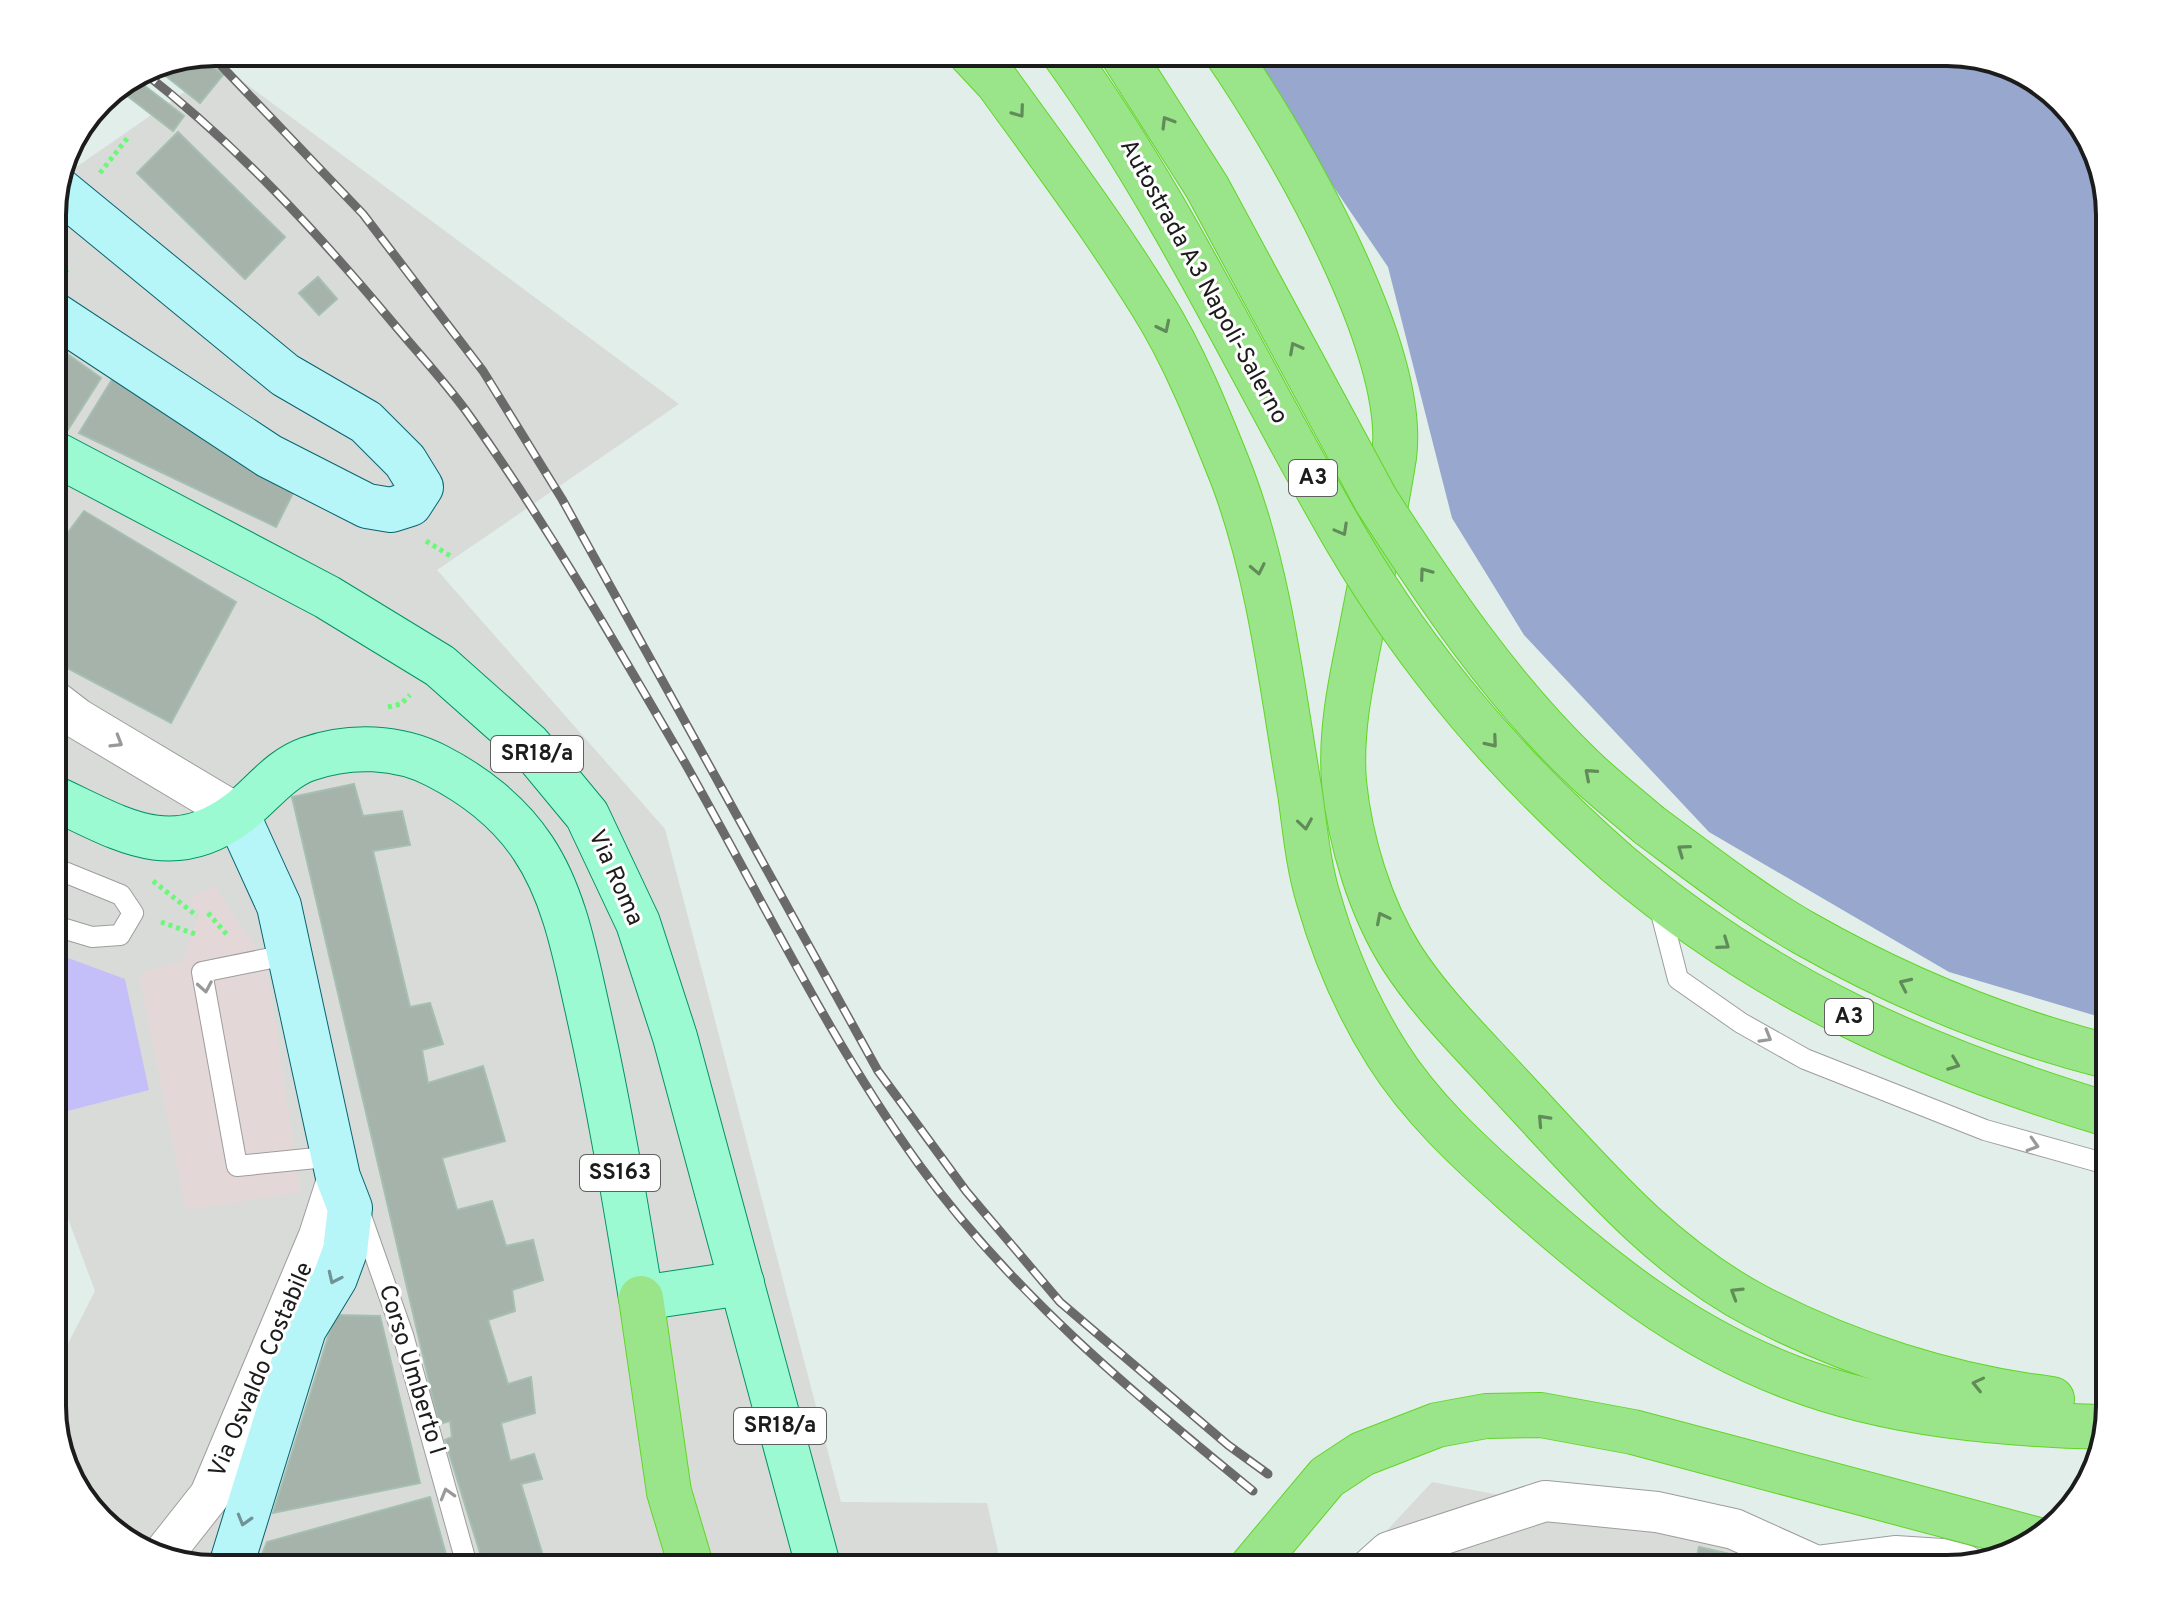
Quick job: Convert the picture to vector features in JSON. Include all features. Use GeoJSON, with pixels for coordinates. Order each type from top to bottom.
{"type":"FeatureCollection","features":[{"type":"Feature","properties":{"kind":"highway"},"geometry":{"type":"LineString","coordinates":[[982,66],[998,83],[1154,306],[1233,479],[1253,546],[1277,656],[1316,893],[1348,986],[1388,1056],[1418,1097],[1457,1141],[1564,1236],[1653,1308],[1721,1347],[1794,1379],[1877,1404],[2013,1421],[2094,1426]]}},
{"type":"Feature","properties":{"kind":"highway","name":"Autostrada A3 Napoli-Salerno"},"geometry":{"type":"LineString","coordinates":[[1073,66],[1166,207],[1348,541],[1457,700],[1508,761],[1657,897],[1802,994],[1948,1062],[2096,1110]]}},
{"type":"Feature","properties":{"kind":"highway","name":"Autostrada A3 Napoli-Salerno"},"geometry":{"type":"LineString","coordinates":[[1130,66],[1207,187],[1383,512],[1516,696],[1580,765],[1649,825],[1731,886],[1803,933],[1945,1003],[2096,1052]]}},
{"type":"Feature","properties":{"kind":"highway"},"geometry":{"type":"LineString","coordinates":[[1235,66],[1296,162],[1369,322],[1390,378],[1395,412],[1394,452],[1346,714],[1345,786],[1373,902],[1400,955],[1428,995],[1622,1205],[1678,1257],[1755,1305],[1836,1341],[1908,1368],[2037,1397],[2096,1403]]}},
{"type":"Feature","properties":{"kind":"highway"},"geometry":{"type":"LineString","coordinates":[[641,1298],[669,1492],[688,1555]]}},
{"type":"Feature","properties":{"kind":"highway"},"geometry":{"type":"LineString","coordinates":[[1262,1555],[1327,1477],[1362,1454],[1437,1425],[1486,1416],[1541,1415],[1633,1432],[2021,1535]]}},
{"type":"Feature","properties":{"kind":"main road","name":"Via Roma"},"geometry":{"type":"LineString","coordinates":[[66,459],[327,597],[440,666],[529,745],[587,815],[638,923],[675,1037],[815,1555]]}},
{"type":"Feature","properties":{"kind":"main road","name":"SS163"},"geometry":{"type":"LineString","coordinates":[[66,803],[152,839],[197,836],[237,814],[268,785],[306,759],[328,753],[386,750],[423,759],[469,784],[495,805],[533,848],[560,907],[577,962],[602,1077],[641,1298]]}},
{"type":"Feature","properties":{"kind":"main road"},"geometry":{"type":"LineString","coordinates":[[641,1298],[742,1283]]}},
{"type":"Feature","properties":{"kind":"street"},"geometry":{"type":"LineString","coordinates":[[66,322],[269,456],[367,506],[391,510],[410,504],[421,487],[405,461],[366,422],[285,375],[67,196]]}},
{"type":"Feature","properties":{"kind":"street"},"geometry":{"type":"LineString","coordinates":[[66,710],[237,814],[279,906],[337,1166],[350,1208],[345,1251],[335,1278],[304,1329],[234,1555]]}},
{"type":"Feature","properties":{"kind":"street","name":"Via Osvaldo Costabile"},"geometry":{"type":"LineString","coordinates":[[169,1548],[210,1495],[319,1236],[337,1166]]}},
{"type":"Feature","properties":{"kind":"street"},"geometry":{"type":"LineString","coordinates":[[1386,1555],[1545,1501],[1657,1512],[1734,1529],[1792,1555]]}},
{"type":"Feature","properties":{"kind":"lane"},"geometry":{"type":"LineString","coordinates":[[66,873],[121,895],[133,913],[120,935],[92,937],[66,929]]}},
{"type":"Feature","properties":{"kind":"lane"},"geometry":{"type":"LineString","coordinates":[[1657,897],[1678,979],[1741,1023],[1805,1059],[1985,1130],[2096,1161]]}},
{"type":"Feature","properties":{"kind":"lane"},"geometry":{"type":"LineString","coordinates":[[291,954],[202,972],[237,1166],[337,1166]]}},
{"type":"Feature","properties":{"kind":"lane","name":"Corso Umberto I"},"geometry":{"type":"LineString","coordinates":[[337,1166],[359,1211],[403,1335],[464,1555]]}},
{"type":"Feature","properties":{"kind":"path"},"geometry":{"type":"LineString","coordinates":[[153,881],[197,916]]}},
{"type":"Feature","properties":{"kind":"path"},"geometry":{"type":"LineString","coordinates":[[133,913],[195,934]]}},
{"type":"Feature","properties":{"kind":"shaded area"},"geometry":{"type":"Polygon","coordinates":[[[222,66],[679,404],[437,570],[665,829],[841,1502],[987,1503],[999,1555],[195,1554],[167,1547],[140,1535],[117,1518],[91,1489],[77,1463],[66,1416],[66,1348],[95,1291],[66,1213],[66,205],[73,169],[222,66]]]}},
{"type":"Feature","properties":{"kind":"shaded area"},"geometry":{"type":"Polygon","coordinates":[[[1252,66],[1967,67],[2004,77],[2022,86],[2052,110],[2076,140],[2085,158],[2095,195],[2096,215],[2096,1016],[1949,972],[1709,832],[1524,635],[1452,518],[1388,267],[1252,66]]]}},
{"type":"Feature","properties":{"kind":"shaded area"},"geometry":{"type":"Polygon","coordinates":[[[214,886],[266,962],[301,1192],[186,1210],[139,974],[184,960],[199,911],[186,901],[214,886]]]}},
{"type":"Feature","properties":{"kind":"shaded area"},"geometry":{"type":"Polygon","coordinates":[[[66,957],[125,979],[149,1090],[66,1111],[66,957]]]}},
{"type":"Feature","properties":{"kind":"shaded area"},"geometry":{"type":"Polygon","coordinates":[[[1432,1482],[1808,1555],[1364,1555],[1432,1482]]]}},
{"type":"Feature","properties":{"kind":"building"},"geometry":{"type":"Polygon","coordinates":[[[212,66],[223,75],[200,103],[164,75],[212,66]]]}},
{"type":"Feature","properties":{"kind":"building"},"geometry":{"type":"Polygon","coordinates":[[[143,85],[184,116],[173,131],[127,95],[143,85]]]}},
{"type":"Feature","properties":{"kind":"building"},"geometry":{"type":"Polygon","coordinates":[[[178,132],[285,237],[245,279],[137,173],[178,132]]]}},
{"type":"Feature","properties":{"kind":"building"},"geometry":{"type":"Polygon","coordinates":[[[318,277],[337,299],[319,315],[299,293],[318,277]]]}},
{"type":"Feature","properties":{"kind":"building"},"geometry":{"type":"Polygon","coordinates":[[[66,353],[101,378],[66,433],[66,353]]]}},
{"type":"Feature","properties":{"kind":"building"},"geometry":{"type":"Polygon","coordinates":[[[116,373],[298,483],[276,527],[79,433],[116,373]]]}},
{"type":"Feature","properties":{"kind":"building"},"geometry":{"type":"Polygon","coordinates":[[[84,511],[236,602],[171,723],[66,667],[66,535],[84,511]]]}},
{"type":"Feature","properties":{"kind":"building"},"geometry":{"type":"Polygon","coordinates":[[[354,784],[363,816],[402,811],[410,845],[373,851],[410,1007],[430,1003],[443,1044],[422,1050],[428,1083],[483,1066],[505,1141],[442,1158],[457,1210],[492,1201],[506,1246],[533,1240],[543,1280],[512,1290],[515,1311],[488,1320],[508,1384],[531,1377],[535,1413],[501,1423],[510,1461],[534,1454],[542,1479],[521,1484],[543,1555],[481,1555],[445,1440],[452,1437],[450,1421],[439,1424],[292,797],[354,784]]]}},
{"type":"Feature","properties":{"kind":"building"},"geometry":{"type":"Polygon","coordinates":[[[335,1315],[380,1316],[420,1483],[273,1513],[335,1315]]]}},
{"type":"Feature","properties":{"kind":"building"},"geometry":{"type":"Polygon","coordinates":[[[430,1497],[446,1555],[262,1555],[267,1542],[430,1497]]]}},
{"type":"Feature","properties":{"kind":"building"},"geometry":{"type":"Polygon","coordinates":[[[1699,1547],[1735,1555],[1697,1555],[1699,1547]]]}},
{"type":"Feature","properties":{"kind":"railway"},"geometry":{"type":"LineString","coordinates":[[221,66],[363,214],[483,371],[562,499],[878,1071],[966,1191],[1060,1302],[1228,1445],[1268,1474]]}},
{"type":"Feature","properties":{"kind":"railway"},"geometry":{"type":"LineString","coordinates":[[153,80],[243,159],[305,222],[469,415],[552,540],[630,669],[824,1016],[920,1166],[956,1212],[1034,1299],[1119,1379],[1253,1491]]}}]}
